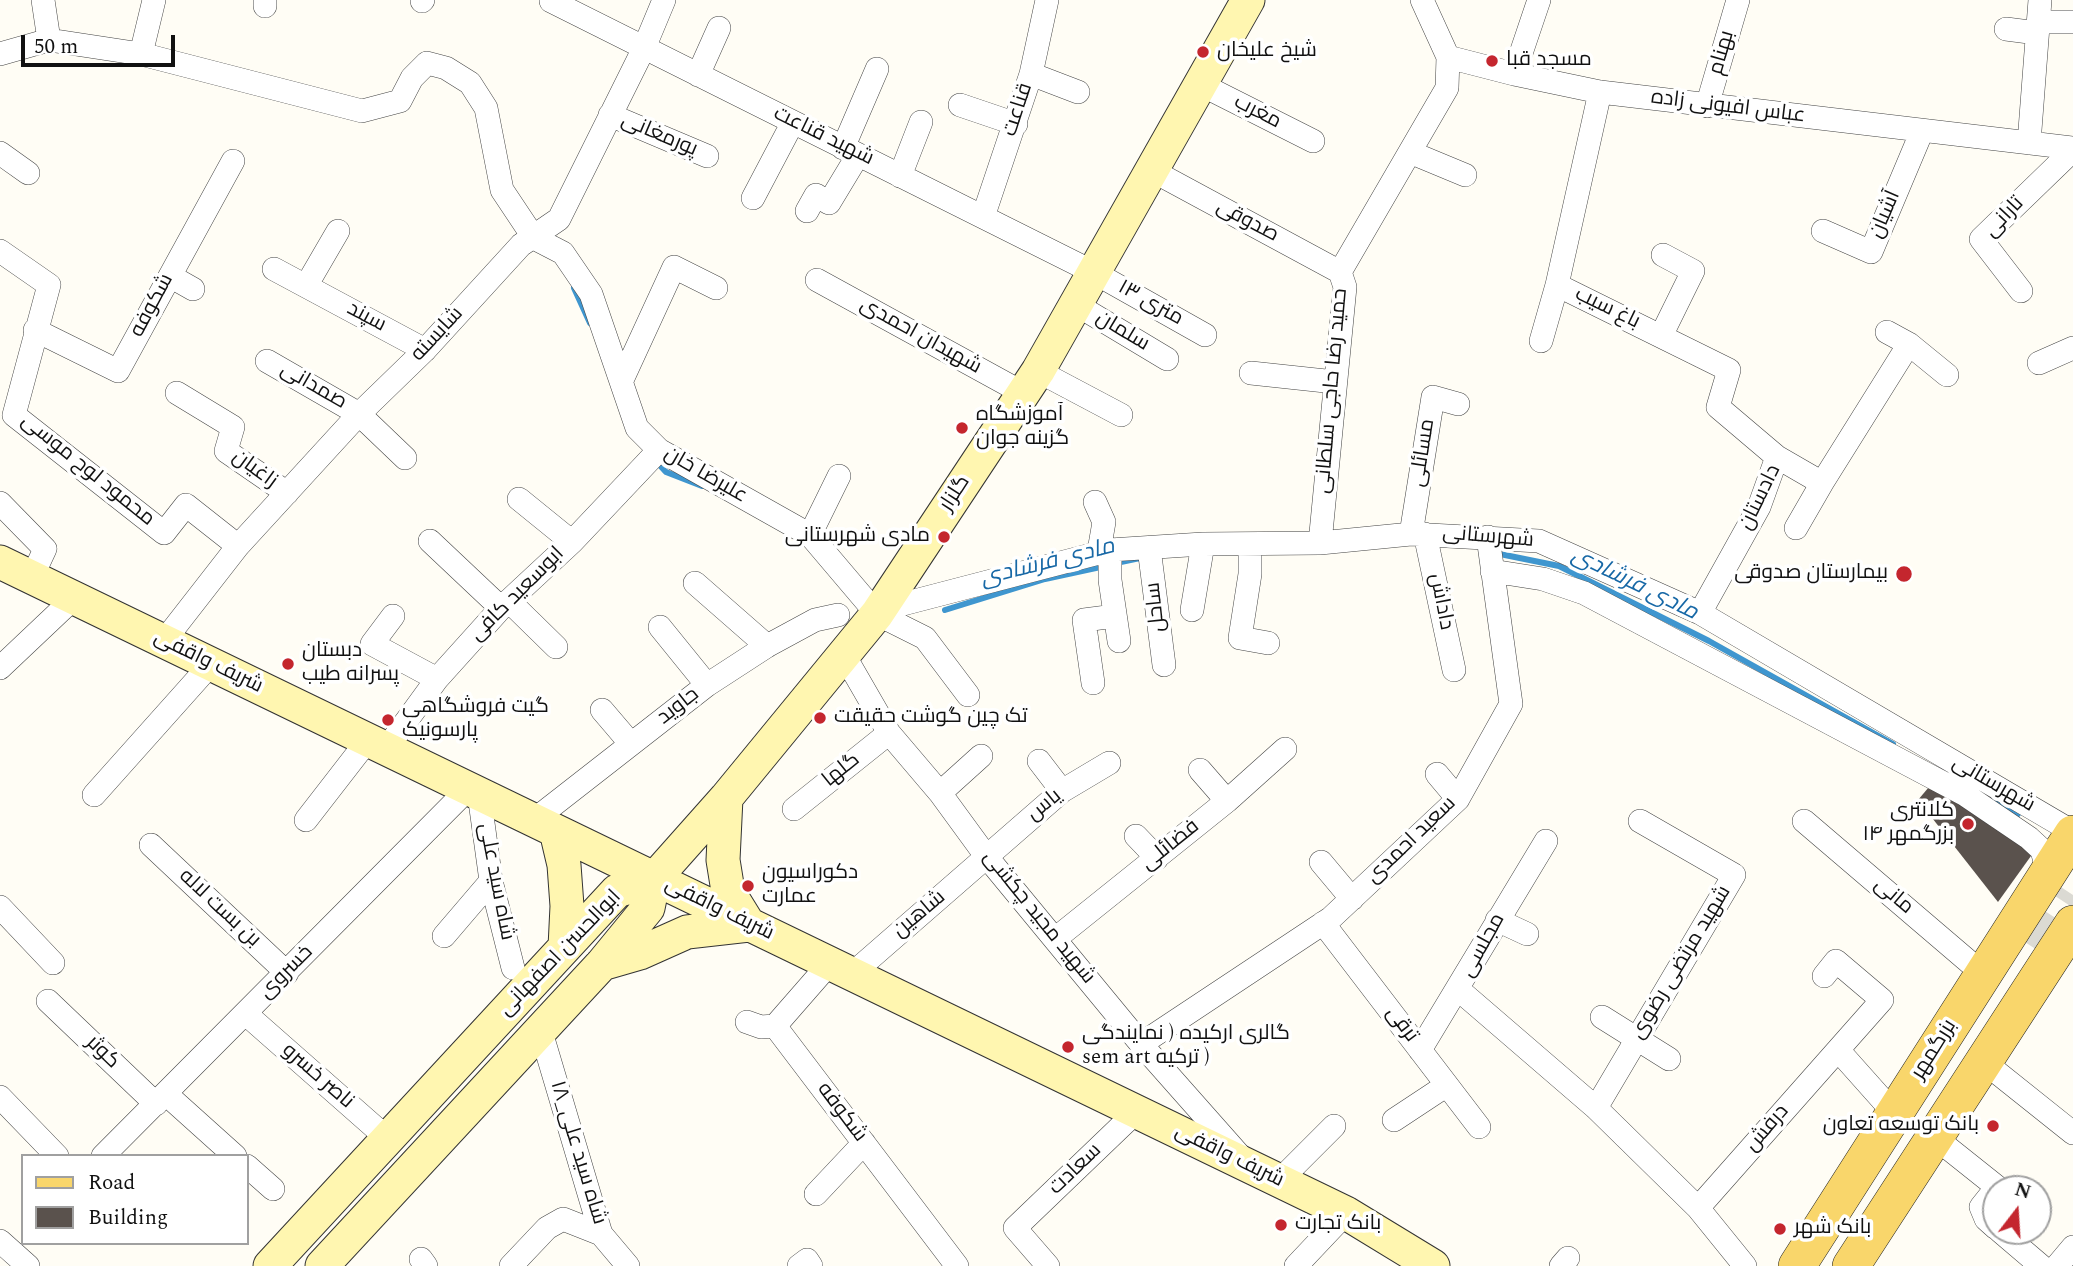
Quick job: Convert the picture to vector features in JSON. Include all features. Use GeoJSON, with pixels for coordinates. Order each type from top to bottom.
{"type":"FeatureCollection","features":[{"type":"Feature","properties":{"kind":"main road","name":"گلزار"},"geometry":{"type":"LineString","coordinates":[[654,879],[726,798],[879,612],[1031,382],[1248,0]]}},
{"type":"Feature","properties":{"kind":"main road","name":"شریف واقفی"},"geometry":{"type":"LineString","coordinates":[[0,562],[1346,1213],[1433,1266]]}},
{"type":"Feature","properties":{"kind":"main road"},"geometry":{"type":"LineString","coordinates":[[602,964],[640,953],[687,932],[749,925],[728,891],[723,860],[726,798]]}},
{"type":"Feature","properties":{"kind":"main road"},"geometry":{"type":"LineString","coordinates":[[545,826],[565,878],[565,947]]}},
{"type":"Feature","properties":{"kind":"main road","name":"بزرگمهر"},"geometry":{"type":"LineString","coordinates":[[1797,1266],[2073,833]]}},
{"type":"Feature","properties":{"kind":"main road","name":"ابوالحسن اصفهانی"},"geometry":{"type":"LineString","coordinates":[[270,1266],[617,891],[654,879],[648,908],[602,964],[326,1262]]}},
{"type":"Feature","properties":{"kind":"main road"},"geometry":{"type":"LineString","coordinates":[[1851,1266],[1933,1136],[2070,933]]}},
{"type":"Feature","properties":{"kind":"main road"},"geometry":{"type":"LineString","coordinates":[[346,1183],[348,1199],[353,1206],[361,1209],[377,1206]]}},
{"type":"Feature","properties":{"kind":"main road"},"geometry":{"type":"LineString","coordinates":[[308,1225],[323,1229],[328,1235],[332,1251],[326,1262]]}},
{"type":"Feature","properties":{"kind":"street"},"geometry":{"type":"LineString","coordinates":[[43,0],[49,40]]}},
{"type":"Feature","properties":{"kind":"street"},"geometry":{"type":"LineString","coordinates":[[141,54],[154,0]]}},
{"type":"Feature","properties":{"kind":"street","name":"شایسته"},"geometry":{"type":"LineString","coordinates":[[164,641],[238,546],[275,521],[286,493],[359,414],[425,350],[521,245],[559,219],[644,48],[664,0]]}},
{"type":"Feature","properties":{"kind":"street","name":"قناعت"},"geometry":{"type":"LineString","coordinates":[[983,217],[1031,74],[1047,0]]}},
{"type":"Feature","properties":{"kind":"street"},"geometry":{"type":"LineString","coordinates":[[1422,0],[1448,57]]}},
{"type":"Feature","properties":{"kind":"street"},"geometry":{"type":"LineString","coordinates":[[1514,74],[1539,0]]}},
{"type":"Feature","properties":{"kind":"street","name":"شهید قناعت"},"geometry":{"type":"LineString","coordinates":[[551,2],[1095,273]]}},
{"type":"Feature","properties":{"kind":"street","name":"بهنام"},"geometry":{"type":"LineString","coordinates":[[1707,106],[1732,2]]}},
{"type":"Feature","properties":{"kind":"street"},"geometry":{"type":"LineString","coordinates":[[2029,143],[2038,18]]}},
{"type":"Feature","properties":{"kind":"street"},"geometry":{"type":"LineString","coordinates":[[2006,29],[2038,18],[2073,22]]}},
{"type":"Feature","properties":{"kind":"street"},"geometry":{"type":"LineString","coordinates":[[698,75],[719,28]]}},
{"type":"Feature","properties":{"kind":"street"},"geometry":{"type":"LineString","coordinates":[[0,54],[49,40],[141,54],[362,111],[400,101],[412,78],[427,63],[446,68],[470,83],[486,108],[502,190],[534,237]]}},
{"type":"Feature","properties":{"kind":"street","name":"عباس افیونی زاده"},"geometry":{"type":"LineString","coordinates":[[1448,57],[1600,92],[2073,149]]}},
{"type":"Feature","properties":{"kind":"street","name":"حمید رضا حاجی سلطانی"},"geometry":{"type":"LineString","coordinates":[[1320,543],[1345,287],[1340,272],[1412,153],[1447,88],[1448,57]]}},
{"type":"Feature","properties":{"kind":"street"},"geometry":{"type":"LineString","coordinates":[[807,211],[816,195],[836,211],[850,151],[877,69]]}},
{"type":"Feature","properties":{"kind":"street"},"geometry":{"type":"LineString","coordinates":[[1031,74],[1078,92]]}},
{"type":"Feature","properties":{"kind":"street","name":"مغرب"},"geometry":{"type":"LineString","coordinates":[[1200,84],[1313,141]]}},
{"type":"Feature","properties":{"kind":"street","name":"باغ سیب"},"geometry":{"type":"LineString","coordinates":[[1600,92],[1558,285],[1729,370],[1718,407],[1777,457]]}},
{"type":"Feature","properties":{"kind":"street"},"geometry":{"type":"LineString","coordinates":[[960,105],[1016,124]]}},
{"type":"Feature","properties":{"kind":"street","name":"پورمغانی"},"geometry":{"type":"LineString","coordinates":[[610,116],[707,156]]}},
{"type":"Feature","properties":{"kind":"street"},"geometry":{"type":"LineString","coordinates":[[752,198],[793,122]]}},
{"type":"Feature","properties":{"kind":"street"},"geometry":{"type":"LineString","coordinates":[[900,176],[922,122]]}},
{"type":"Feature","properties":{"kind":"street","name":"آشیان"},"geometry":{"type":"LineString","coordinates":[[1823,231],[1871,251],[1922,131]]}},
{"type":"Feature","properties":{"kind":"street","name":"تارانی"},"geometry":{"type":"LineString","coordinates":[[2021,291],[1981,239],[2073,149]]}},
{"type":"Feature","properties":{"kind":"street"},"geometry":{"type":"LineString","coordinates":[[0,153],[28,173]]}},
{"type":"Feature","properties":{"kind":"street"},"geometry":{"type":"LineString","coordinates":[[1412,153],[1465,175]]}},
{"type":"Feature","properties":{"kind":"street","name":"شکوفه"},"geometry":{"type":"LineString","coordinates":[[35,330],[118,371],[233,161]]}},
{"type":"Feature","properties":{"kind":"street","name":"صدوقی"},"geometry":{"type":"LineString","coordinates":[[1153,171],[1340,272]]}},
{"type":"Feature","properties":{"kind":"street"},"geometry":{"type":"LineString","coordinates":[[306,286],[338,231]]}},
{"type":"Feature","properties":{"kind":"street","name":"علیرضا خان"},"geometry":{"type":"LineString","coordinates":[[534,237],[563,253],[591,294],[637,428],[659,450],[810,535],[879,612]]}},
{"type":"Feature","properties":{"kind":"street","name":"محمود لوح موسی"},"geometry":{"type":"LineString","coordinates":[[0,251],[49,285],[14,415],[164,533],[186,505],[238,546]]}},
{"type":"Feature","properties":{"kind":"street"},"geometry":{"type":"LineString","coordinates":[[1661,336],[1693,271],[1663,255]]}},
{"type":"Feature","properties":{"kind":"street"},"geometry":{"type":"LineString","coordinates":[[622,380],[674,267],[716,288]]}},
{"type":"Feature","properties":{"kind":"street","name":"سپند"},"geometry":{"type":"LineString","coordinates":[[274,269],[425,350]]}},
{"type":"Feature","properties":{"kind":"street","name":"۱۳ متری"},"geometry":{"type":"LineString","coordinates":[[1095,273],[1205,335]]}},
{"type":"Feature","properties":{"kind":"street"},"geometry":{"type":"LineString","coordinates":[[170,276],[193,289]]}},
{"type":"Feature","properties":{"kind":"street","name":"شهیدان احمدی"},"geometry":{"type":"LineString","coordinates":[[817,279],[1031,382],[1121,415]]}},
{"type":"Feature","properties":{"kind":"street"},"geometry":{"type":"LineString","coordinates":[[1541,341],[1558,285]]}},
{"type":"Feature","properties":{"kind":"street","name":"سلمان"},"geometry":{"type":"LineString","coordinates":[[1077,305],[1167,359]]}},
{"type":"Feature","properties":{"kind":"street"},"geometry":{"type":"LineString","coordinates":[[1887,332],[1909,344],[1947,375]]}},
{"type":"Feature","properties":{"kind":"street"},"geometry":{"type":"LineString","coordinates":[[1796,528],[1909,344]]}},
{"type":"Feature","properties":{"kind":"street"},"geometry":{"type":"LineString","coordinates":[[2039,363],[2073,348]]}},
{"type":"Feature","properties":{"kind":"street","name":"صمدانی"},"geometry":{"type":"LineString","coordinates":[[267,361],[359,414],[405,458]]}},
{"type":"Feature","properties":{"kind":"street"},"geometry":{"type":"LineString","coordinates":[[1251,373],[1335,382]]}},
{"type":"Feature","properties":{"kind":"street","name":"زاغیان"},"geometry":{"type":"LineString","coordinates":[[177,393],[233,427],[226,451],[286,493]]}},
{"type":"Feature","properties":{"kind":"street","name":"مسائلی"},"geometry":{"type":"LineString","coordinates":[[1418,534],[1433,397],[1458,404]]}},
{"type":"Feature","properties":{"kind":"street","name":"ابوسعید کافی"},"geometry":{"type":"LineString","coordinates":[[306,820],[505,605],[572,542],[659,450]]}},
{"type":"Feature","properties":{"kind":"street","name":"دادستان"},"geometry":{"type":"LineString","coordinates":[[1700,613],[1759,507],[1777,457],[1822,483]]}},
{"type":"Feature","properties":{"kind":"street"},"geometry":{"type":"LineString","coordinates":[[810,535],[839,476]]}},
{"type":"Feature","properties":{"kind":"street"},"geometry":{"type":"LineString","coordinates":[[519,499],[572,542]]}},
{"type":"Feature","properties":{"kind":"street"},"geometry":{"type":"LineString","coordinates":[[1095,502],[1104,522],[1105,551],[1119,641]]}},
{"type":"Feature","properties":{"kind":"street"},"geometry":{"type":"LineString","coordinates":[[0,503],[45,549],[32,577]]}},
{"type":"Feature","properties":{"kind":"street","name":"شهرستانی"},"geometry":{"type":"LineString","coordinates":[[879,612],[1105,551],[1203,544],[1320,543],[1418,534],[1539,541],[1700,613],[2073,833]]}},
{"type":"Feature","properties":{"kind":"street","name":"داداش"},"geometry":{"type":"LineString","coordinates":[[1418,534],[1431,557],[1454,670]]}},
{"type":"Feature","properties":{"kind":"street","name":"سعید احمدی"},"geometry":{"type":"LineString","coordinates":[[1141,1044],[1323,923],[1458,799],[1511,705],[1488,537]]}},
{"type":"Feature","properties":{"kind":"street"},"geometry":{"type":"LineString","coordinates":[[430,541],[556,647]]}},
{"type":"Feature","properties":{"kind":"street"},"geometry":{"type":"LineString","coordinates":[[1539,541],[1543,579]]}},
{"type":"Feature","properties":{"kind":"street"},"geometry":{"type":"LineString","coordinates":[[1192,610],[1201,569],[1203,544]]}},
{"type":"Feature","properties":{"kind":"street"},"geometry":{"type":"LineString","coordinates":[[1250,544],[1250,574],[1230,636],[1268,643]]}},
{"type":"Feature","properties":{"kind":"street","name":"ساحل"},"geometry":{"type":"LineString","coordinates":[[1149,548],[1164,666]]}},
{"type":"Feature","properties":{"kind":"street","name":"شهرستانی"},"geometry":{"type":"LineString","coordinates":[[1492,571],[1543,579],[1584,593],[1964,794],[2029,838],[2042,850],[2048,873]]}},
{"type":"Feature","properties":{"kind":"street"},"geometry":{"type":"LineString","coordinates":[[695,583],[767,646]]}},
{"type":"Feature","properties":{"kind":"street"},"geometry":{"type":"LineString","coordinates":[[0,668],[74,598]]}},
{"type":"Feature","properties":{"kind":"street"},"geometry":{"type":"LineString","coordinates":[[879,612],[925,638],[968,695]]}},
{"type":"Feature","properties":{"kind":"street","name":"جاوید"},"geometry":{"type":"LineString","coordinates":[[545,826],[631,744],[707,685],[767,646],[815,620],[838,615]]}},
{"type":"Feature","properties":{"kind":"street"},"geometry":{"type":"LineString","coordinates":[[393,616],[372,644],[438,679]]}},
{"type":"Feature","properties":{"kind":"street"},"geometry":{"type":"LineString","coordinates":[[1093,683],[1084,620],[1115,616]]}},
{"type":"Feature","properties":{"kind":"street"},"geometry":{"type":"LineString","coordinates":[[660,627],[707,685]]}},
{"type":"Feature","properties":{"kind":"street","name":"شهید مجید چکشی"},"geometry":{"type":"LineString","coordinates":[[844,655],[889,733],[940,793],[986,856],[1141,1044],[1264,1174]]}},
{"type":"Feature","properties":{"kind":"street"},"geometry":{"type":"LineString","coordinates":[[94,796],[211,664]]}},
{"type":"Feature","properties":{"kind":"street"},"geometry":{"type":"LineString","coordinates":[[602,710],[631,744]]}},
{"type":"Feature","properties":{"kind":"street","name":"گلها"},"geometry":{"type":"LineString","coordinates":[[794,808],[889,733]]}},
{"type":"Feature","properties":{"kind":"street","name":"فضائلی"},"geometry":{"type":"LineString","coordinates":[[1055,939],[1157,858],[1180,824],[1227,801],[1285,749]]}},
{"type":"Feature","properties":{"kind":"street"},"geometry":{"type":"LineString","coordinates":[[940,793],[981,756]]}},
{"type":"Feature","properties":{"kind":"street"},"geometry":{"type":"LineString","coordinates":[[1039,761],[1062,791]]}},
{"type":"Feature","properties":{"kind":"street","name":"یاس"},"geometry":{"type":"LineString","coordinates":[[986,856],[1062,791],[1109,763]]}},
{"type":"Feature","properties":{"kind":"street"},"geometry":{"type":"LineString","coordinates":[[1200,770],[1227,801]]}},
{"type":"Feature","properties":{"kind":"street"},"geometry":{"type":"LineString","coordinates":[[1437,774],[1458,799]]}},
{"type":"Feature","properties":{"kind":"street","name":"شاه سید علی"},"geometry":{"type":"LineString","coordinates":[[474,792],[491,881],[513,968]]}},
{"type":"Feature","properties":{"kind":"street","name":"خسروی"},"geometry":{"type":"LineString","coordinates":[[105,1154],[286,973],[474,792]]}},
{"type":"Feature","properties":{"kind":"street","name":"شهید مرتضی رضوی"},"geometry":{"type":"LineString","coordinates":[[1596,1108],[1734,875],[1640,821]]}},
{"type":"Feature","properties":{"kind":"street","name":"مانی"},"geometry":{"type":"LineString","coordinates":[[1804,821],[1982,973]]}},
{"type":"Feature","properties":{"kind":"street"},"geometry":{"type":"LineString","coordinates":[[1136,836],[1157,858]]}},
{"type":"Feature","properties":{"kind":"street","name":"مجلسی"},"geometry":{"type":"LineString","coordinates":[[1420,1050],[1459,990],[1497,920],[1546,841]]}},
{"type":"Feature","properties":{"kind":"street","name":"بن بست لاله"},"geometry":{"type":"LineString","coordinates":[[150,845],[286,973]]}},
{"type":"Feature","properties":{"kind":"street","name":"شاهین"},"geometry":{"type":"LineString","coordinates":[[841,969],[982,863],[986,856]]}},
{"type":"Feature","properties":{"kind":"street"},"geometry":{"type":"LineString","coordinates":[[1321,862],[1352,899]]}},
{"type":"Feature","properties":{"kind":"street"},"geometry":{"type":"LineString","coordinates":[[444,936],[491,881]]}},
{"type":"Feature","properties":{"kind":"street"},"geometry":{"type":"LineString","coordinates":[[0,907],[53,963]]}},
{"type":"Feature","properties":{"kind":"street"},"geometry":{"type":"LineString","coordinates":[[1497,920],[1527,934]]}},
{"type":"Feature","properties":{"kind":"street","name":"ترقی"},"geometry":{"type":"LineString","coordinates":[[1323,923],[1479,1127]]}},
{"type":"Feature","properties":{"kind":"street","name":"درفش"},"geometry":{"type":"LineString","coordinates":[[1698,1209],[1882,1000],[1836,961],[1824,975]]}},
{"type":"Feature","properties":{"kind":"street"},"geometry":{"type":"LineString","coordinates":[[747,1022],[761,1027],[775,1026],[841,969]]}},
{"type":"Feature","properties":{"kind":"street"},"geometry":{"type":"LineString","coordinates":[[1459,990],[1596,1108],[1698,1209],[1745,1266]]}},
{"type":"Feature","properties":{"kind":"street","name":"کوثر"},"geometry":{"type":"LineString","coordinates":[[48,1001],[161,1099],[230,1154]]}},
{"type":"Feature","properties":{"kind":"street","name":"ناصر خسرو"},"geometry":{"type":"LineString","coordinates":[[246,1014],[388,1139]]}},
{"type":"Feature","properties":{"kind":"street"},"geometry":{"type":"LineString","coordinates":[[1602,1017],[1669,1059]]}},
{"type":"Feature","properties":{"kind":"street","name":"شکوفه"},"geometry":{"type":"LineString","coordinates":[[775,1026],[957,1266]]}},
{"type":"Feature","properties":{"kind":"street","name":"۱۸_شاه سید علی"},"geometry":{"type":"LineString","coordinates":[[541,1032],[601,1234],[628,1266]]}},
{"type":"Feature","properties":{"kind":"street"},"geometry":{"type":"LineString","coordinates":[[1838,1050],[1895,1114]]}},
{"type":"Feature","properties":{"kind":"street"},"geometry":{"type":"LineString","coordinates":[[1984,1062],[2073,1133]]}},
{"type":"Feature","properties":{"kind":"street"},"geometry":{"type":"LineString","coordinates":[[1394,1120],[1447,1086]]}},
{"type":"Feature","properties":{"kind":"street"},"geometry":{"type":"LineString","coordinates":[[0,1097],[55,1154]]}},
{"type":"Feature","properties":{"kind":"street","name":"سعادت"},"geometry":{"type":"LineString","coordinates":[[1048,1266],[1015,1228],[1136,1112]]}},
{"type":"Feature","properties":{"kind":"street"},"geometry":{"type":"LineString","coordinates":[[1264,1174],[1334,1126]]}},
{"type":"Feature","properties":{"kind":"street"},"geometry":{"type":"LineString","coordinates":[[1933,1136],[1982,1175]]}},
{"type":"Feature","properties":{"kind":"street"},"geometry":{"type":"LineString","coordinates":[[816,1194],[864,1143]]}},
{"type":"Feature","properties":{"kind":"street","name":"کوثر"},"geometry":{"type":"LineString","coordinates":[[248,1169],[272,1189]]}},
{"type":"Feature","properties":{"kind":"street"},"geometry":{"type":"LineString","coordinates":[[1307,1262],[1346,1213]]}},
{"type":"Feature","properties":{"kind":"street"},"geometry":{"type":"LineString","coordinates":[[511,1266],[547,1228],[563,1219],[601,1234]]}},
{"type":"Feature","properties":{"kind":"street"},"geometry":{"type":"LineString","coordinates":[[11,1243],[28,1266]]}},
{"type":"Feature","properties":{"kind":"street"},"geometry":{"type":"LineString","coordinates":[[2017,1245],[2041,1266]]}},
{"type":"Feature","properties":{"kind":"street"},"geometry":{"type":"LineString","coordinates":[[2057,1266],[2073,1247]]}},
{"type":"Feature","properties":{"kind":"street"},"geometry":{"type":"LineString","coordinates":[[799,1266],[807,1260],[811,1266]]}},
{"type":"Feature","properties":{"kind":"building","name":"کلانتری ۱۴ بزرگمهر"},"geometry":{"type":"Polygon","coordinates":[[[1934,781],[2036,849],[1998,902],[1918,800],[1934,781]]]}},
{"type":"Feature","properties":{"kind":"waterway","name":"مادی فرشادی"},"geometry":{"type":"LineString","coordinates":[[574,288],[590,323]]}},
{"type":"Feature","properties":{"kind":"waterway","name":"مادی فرشادی"},"geometry":{"type":"LineString","coordinates":[[655,460],[666,472],[702,486]]}},
{"type":"Feature","properties":{"kind":"waterway","name":"مادی فرشادی"},"geometry":{"type":"LineString","coordinates":[[1495,553],[1559,566],[1709,641],[1893,744]]}},
{"type":"Feature","properties":{"kind":"waterway","name":"مادی فرشادی"},"geometry":{"type":"LineString","coordinates":[[1116,563],[1140,558]]}},
{"type":"Feature","properties":{"kind":"waterway","name":"مادی فرشادی"},"geometry":{"type":"LineString","coordinates":[[945,610],[1045,579],[1105,566]]}},
{"type":"Feature","properties":{"kind":"waterway","name":"مادی فرشادی"},"geometry":{"type":"LineString","coordinates":[[1985,796],[2018,814]]}},
{"type":"Feature","properties":{"kind":"tunnel"},"geometry":{"type":"LineString","coordinates":[[2037,950],[2073,895]]}},
{"type":"Feature","properties":{"kind":"place","name":"شیخ علیخان"},"geometry":{"type":"Point","coordinates":[1203,52]}},
{"type":"Feature","properties":{"kind":"place","name":"مسجد قبا"},"geometry":{"type":"Point","coordinates":[1492,61]}},
{"type":"Feature","properties":{"kind":"place","name":"آموزشگاه گزینه جوان"},"geometry":{"type":"Point","coordinates":[962,428]}},
{"type":"Feature","properties":{"kind":"place","name":"مادی شهرستانی"},"geometry":{"type":"Point","coordinates":[944,537]}},
{"type":"Feature","properties":{"kind":"place","name":"بیمارستان صدوقی"},"geometry":{"type":"Point","coordinates":[1904,574]}},
{"type":"Feature","properties":{"kind":"place","name":"دبستان پسرانه طیب"},"geometry":{"type":"Point","coordinates":[288,664]}},
{"type":"Feature","properties":{"kind":"place","name":"تک چین گوشت حقیقت"},"geometry":{"type":"Point","coordinates":[820,718]}},
{"type":"Feature","properties":{"kind":"place","name":"گیت فروشگاهی پارسونیک"},"geometry":{"type":"Point","coordinates":[388,720]}},
{"type":"Feature","properties":{"kind":"place","name":"کلانتری ۱۴ بزرگمهر"},"geometry":{"type":"Point","coordinates":[1968,824]}},
{"type":"Feature","properties":{"kind":"place","name":"دکوراسیون عمارت"},"geometry":{"type":"Point","coordinates":[748,886]}},
{"type":"Feature","properties":{"kind":"place","name":"گالری ارکیده ( نمایندگی sem art ترکیه )"},"geometry":{"type":"Point","coordinates":[1068,1047]}},
{"type":"Feature","properties":{"kind":"place","name":"بانک توسعه تعاون"},"geometry":{"type":"Point","coordinates":[1993,1126]}},
{"type":"Feature","properties":{"kind":"place","name":"بانک تجارت"},"geometry":{"type":"Point","coordinates":[1281,1225]}},
{"type":"Feature","properties":{"kind":"place","name":"بانک شهر"},"geometry":{"type":"Point","coordinates":[1780,1229]}}]}
